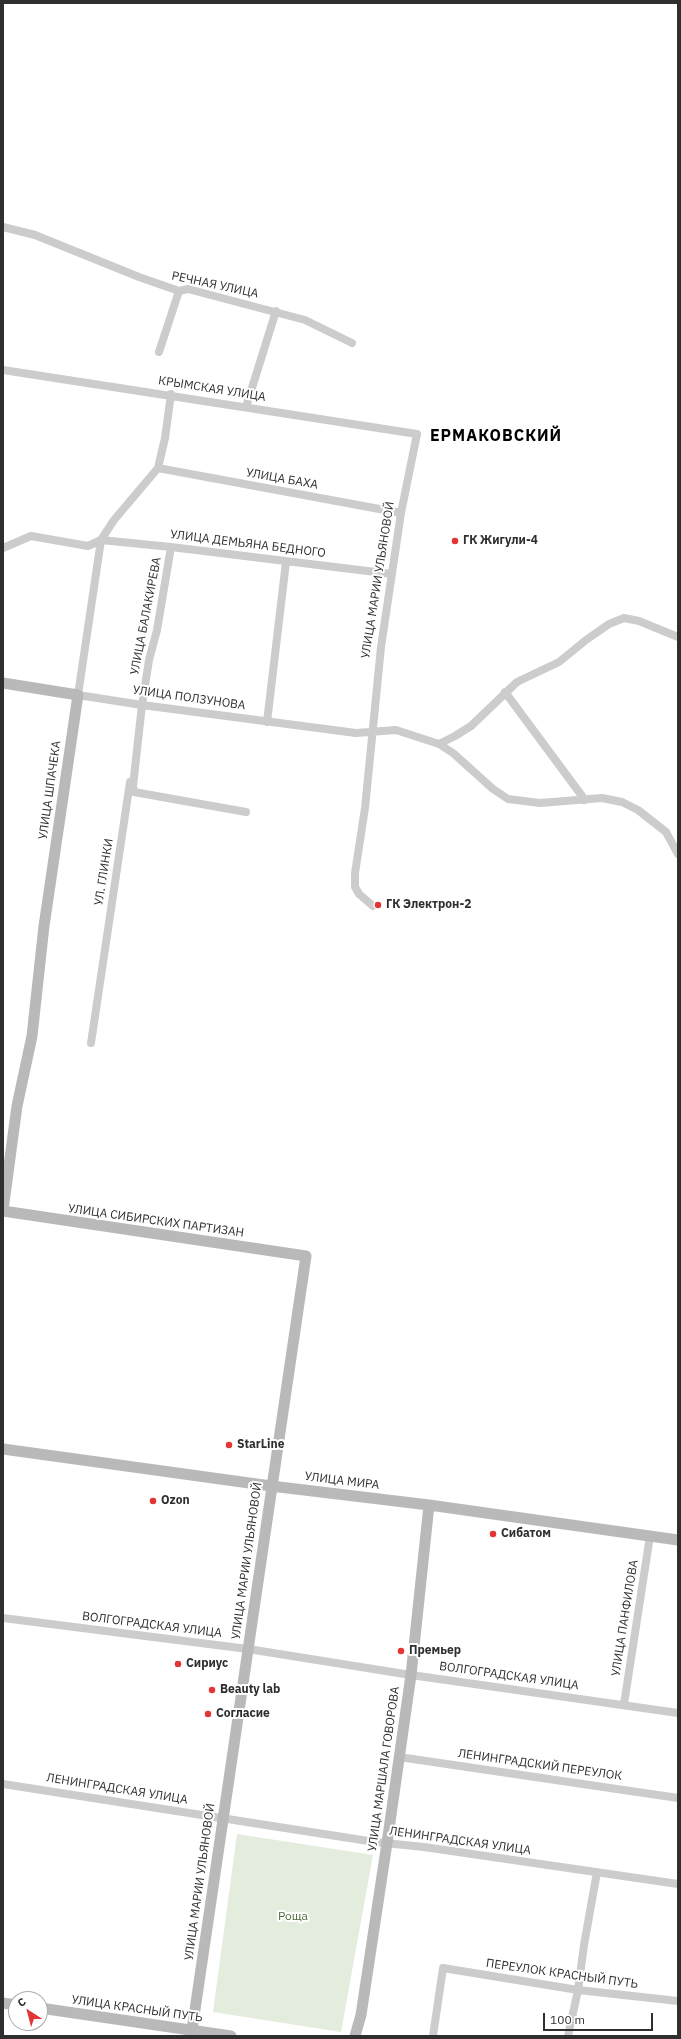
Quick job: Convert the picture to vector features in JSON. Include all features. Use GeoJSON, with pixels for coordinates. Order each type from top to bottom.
{"type":"FeatureCollection","features":[{"type":"Feature","properties":{"kind":"street","name":"РЕЧНАЯ УЛИЦА"},"geometry":{"type":"LineString","coordinates":[[3,228],[35,235],[139,277],[180,291],[188,289],[276,311],[305,320],[352,343]]}},
{"type":"Feature","properties":{"kind":"street"},"geometry":{"type":"LineString","coordinates":[[159,352],[180,291]]}},
{"type":"Feature","properties":{"kind":"street"},"geometry":{"type":"LineString","coordinates":[[246,406],[276,311]]}},
{"type":"Feature","properties":{"kind":"street","name":"КРЫМСКАЯ УЛИЦА"},"geometry":{"type":"LineString","coordinates":[[3,370],[171,394],[417,434]]}},
{"type":"Feature","properties":{"kind":"street","name":"УЛИЦА ШПАЧЕКА"},"geometry":{"type":"LineString","coordinates":[[3,1211],[17,1106],[32,1036],[44,926],[102,540],[114,520],[158,468],[165,438],[171,394]]}},
{"type":"Feature","properties":{"kind":"street","name":"УЛИЦА МАРИИ УЛЬЯНОВОЙ"},"geometry":{"type":"LineString","coordinates":[[373,906],[359,894],[355,887],[355,880],[365,808],[379,658],[401,513],[417,434]]}},
{"type":"Feature","properties":{"kind":"street","name":"УЛИЦА БАХА"},"geometry":{"type":"LineString","coordinates":[[158,468],[401,513]]}},
{"type":"Feature","properties":{"kind":"street"},"geometry":{"type":"LineString","coordinates":[[3,548],[31,536],[88,546],[102,540]]}},
{"type":"Feature","properties":{"kind":"street","name":"УЛИЦА ДЕМЬЯНА БЕДНОГО"},"geometry":{"type":"LineString","coordinates":[[102,540],[392,574]]}},
{"type":"Feature","properties":{"kind":"street","name":"УЛИЦА БАЛАКИРЕВА"},"geometry":{"type":"LineString","coordinates":[[171,547],[157,630],[149,660],[142,705],[133,786],[134,792],[246,812]]}},
{"type":"Feature","properties":{"kind":"street"},"geometry":{"type":"LineString","coordinates":[[267,722],[286,562]]}},
{"type":"Feature","properties":{"kind":"street"},"geometry":{"type":"LineString","coordinates":[[439,744],[456,736],[471,726],[517,682],[559,662],[609,624],[624,618],[639,621],[678,637]]}},
{"type":"Feature","properties":{"kind":"street","name":"УЛИЦА ПОЛЗУНОВА"},"geometry":{"type":"LineString","coordinates":[[3,683],[142,705],[356,733],[396,730],[439,744],[453,753],[493,789],[508,798],[524,802],[540,803],[602,798],[622,802],[638,810],[666,832],[678,854]]}},
{"type":"Feature","properties":{"kind":"street"},"geometry":{"type":"LineString","coordinates":[[505,692],[585,800]]}},
{"type":"Feature","properties":{"kind":"street","name":"УЛ. ГЛИНКИ"},"geometry":{"type":"LineString","coordinates":[[91,1043],[142,705]]}},
{"type":"Feature","properties":{"kind":"street","name":"УЛИЦА СИБИРСКИХ ПАРТИЗАН"},"geometry":{"type":"LineString","coordinates":[[3,1211],[306,1256]]}},
{"type":"Feature","properties":{"kind":"street","name":"УЛИЦА МАРИИ УЛЬЯНОВОЙ"},"geometry":{"type":"LineString","coordinates":[[192,2033],[271,1486],[306,1256]]}},
{"type":"Feature","properties":{"kind":"street","name":"УЛИЦА МИРА"},"geometry":{"type":"LineString","coordinates":[[3,1449],[271,1486],[429,1504],[678,1540]]}},
{"type":"Feature","properties":{"kind":"street","name":"УЛИЦА МАРШАЛА ГОВОРОВА"},"geometry":{"type":"LineString","coordinates":[[355,2036],[360,2015],[387,1844],[410,1675],[429,1504]]}},
{"type":"Feature","properties":{"kind":"street","name":"УЛИЦА ПАНФИЛОВА"},"geometry":{"type":"LineString","coordinates":[[624,1704],[650,1536]]}},
{"type":"Feature","properties":{"kind":"street","name":"ВОЛГОГРАДСКАЯ УЛИЦА"},"geometry":{"type":"LineString","coordinates":[[3,1618],[248,1649],[410,1675],[624,1704],[678,1713]]}},
{"type":"Feature","properties":{"kind":"street","name":"ЛЕНИНГРАДСКИЙ ПЕРЕУЛОК"},"geometry":{"type":"LineString","coordinates":[[399,1757],[678,1798]]}},
{"type":"Feature","properties":{"kind":"street","name":"ЛЕНИНГРАДСКАЯ УЛИЦА"},"geometry":{"type":"LineString","coordinates":[[3,1784],[223,1817],[387,1844],[678,1884]]}},
{"type":"Feature","properties":{"kind":"street"},"geometry":{"type":"LineString","coordinates":[[568,2036],[578,1990],[584,1944],[597,1872]]}},
{"type":"Feature","properties":{"kind":"street","name":"ПЕРЕУЛОК КРАСНЫЙ ПУТЬ"},"geometry":{"type":"LineString","coordinates":[[433,2036],[443,1968],[578,1990],[678,2002]]}},
{"type":"Feature","properties":{"kind":"street","name":"УЛИЦА КРАСНЫЙ ПУТЬ"},"geometry":{"type":"LineString","coordinates":[[48,2009],[192,2033],[231,2036]]}},
{"type":"Feature","properties":{"kind":"green space","name":"Роща"},"geometry":{"type":"Polygon","coordinates":[[[237,1834],[373,1855],[341,2032],[213,2012],[237,1834]]]}},
{"type":"Feature","properties":{"kind":"place","name":"ГК Жигули-4"},"geometry":{"type":"Point","coordinates":[455,541]}},
{"type":"Feature","properties":{"kind":"place","name":"ГК Электрон-2"},"geometry":{"type":"Point","coordinates":[378,905]}},
{"type":"Feature","properties":{"kind":"place","name":"StarLine"},"geometry":{"type":"Point","coordinates":[229,1445]}},
{"type":"Feature","properties":{"kind":"place","name":"Ozon"},"geometry":{"type":"Point","coordinates":[153,1501]}},
{"type":"Feature","properties":{"kind":"place","name":"Сибатом"},"geometry":{"type":"Point","coordinates":[493,1534]}},
{"type":"Feature","properties":{"kind":"place","name":"Премьер"},"geometry":{"type":"Point","coordinates":[401,1651]}},
{"type":"Feature","properties":{"kind":"place","name":"Сириус"},"geometry":{"type":"Point","coordinates":[178,1664]}},
{"type":"Feature","properties":{"kind":"place","name":"Beauty lab"},"geometry":{"type":"Point","coordinates":[212,1690]}},
{"type":"Feature","properties":{"kind":"place","name":"Согласие"},"geometry":{"type":"Point","coordinates":[208,1714]}},
{"type":"Feature","properties":{"kind":"district","name":"ЕРМАКОВСКИЙ"},"geometry":{"type":"Point","coordinates":[496,436]}}]}
